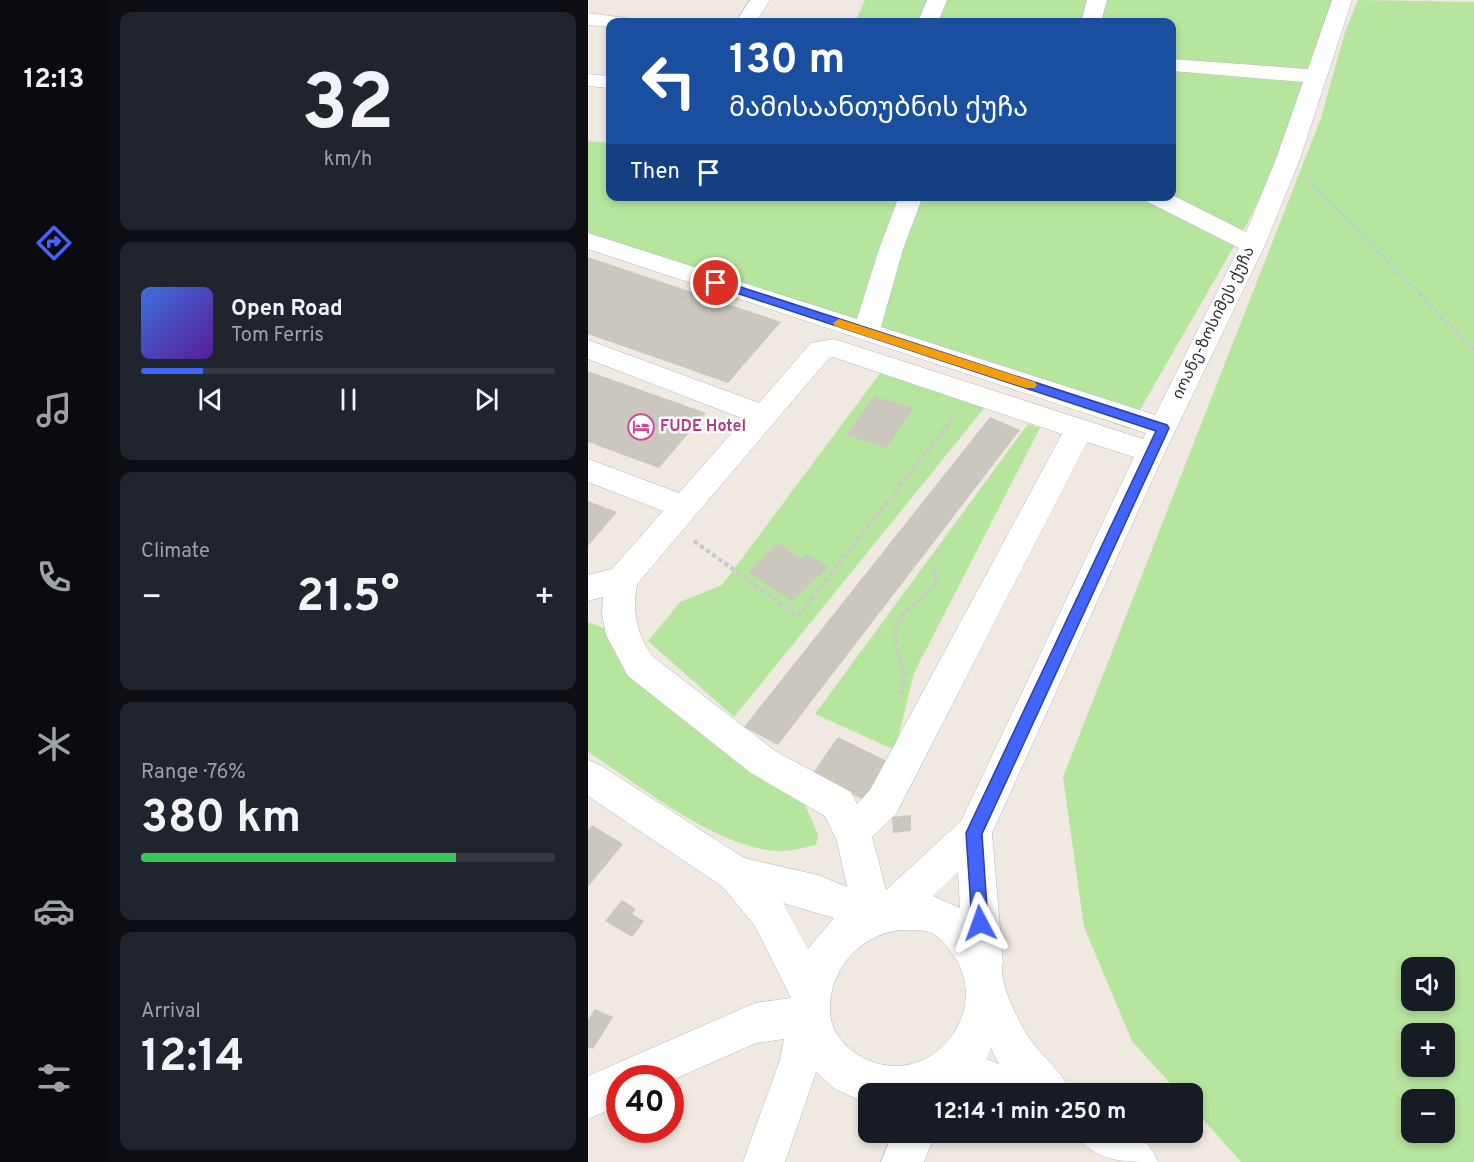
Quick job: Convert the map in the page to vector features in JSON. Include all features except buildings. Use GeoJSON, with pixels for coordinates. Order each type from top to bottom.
{"type":"FeatureCollection","features":[{"type":"Feature","properties":{"kind":"street"},"geometry":{"type":"LineString","coordinates":[[749,18],[760,0]]}},
{"type":"Feature","properties":{"kind":"street"},"geometry":{"type":"LineString","coordinates":[[930,18],[937,0]]}},
{"type":"Feature","properties":{"kind":"street"},"geometry":{"type":"LineString","coordinates":[[1092,18],[1097,0]]}},
{"type":"Feature","properties":{"kind":"street","name":"იოანე-ზოსიმეს ქუჩა"},"geometry":{"type":"LineString","coordinates":[[881,914],[974,833],[1157,440],[1253,245],[1288,159],[1342,0]]}},
{"type":"Feature","properties":{"kind":"street"},"geometry":{"type":"LineString","coordinates":[[588,19],[606,21]]}},
{"type":"Feature","properties":{"kind":"street"},"geometry":{"type":"LineString","coordinates":[[1176,65],[1316,76]]}},
{"type":"Feature","properties":{"kind":"street"},"geometry":{"type":"LineString","coordinates":[[588,80],[606,82]]}},
{"type":"Feature","properties":{"kind":"street"},"geometry":{"type":"LineString","coordinates":[[866,332],[891,249],[909,201]]}},
{"type":"Feature","properties":{"kind":"street"},"geometry":{"type":"LineString","coordinates":[[1164,201],[1253,245]]}},
{"type":"Feature","properties":{"kind":"street"},"geometry":{"type":"LineString","coordinates":[[588,241],[866,332],[1157,440]]}},
{"type":"Feature","properties":{"kind":"street"},"geometry":{"type":"LineString","coordinates":[[881,914],[852,829],[838,804],[763,762],[640,666],[626,646],[619,626],[617,601],[622,579],[813,356],[821,350],[834,348],[1079,429],[1157,440]]}},
{"type":"Feature","properties":{"kind":"street"},"geometry":{"type":"LineString","coordinates":[[588,349],[762,415]]}},
{"type":"Feature","properties":{"kind":"street"},"geometry":{"type":"LineString","coordinates":[[852,829],[863,823],[883,802],[1079,429]]}},
{"type":"Feature","properties":{"kind":"street"},"geometry":{"type":"LineString","coordinates":[[588,471],[677,515]]}},
{"type":"Feature","properties":{"kind":"street"},"geometry":{"type":"LineString","coordinates":[[588,588],[622,579]]}},
{"type":"Feature","properties":{"kind":"street"},"geometry":{"type":"LineString","coordinates":[[588,776],[736,874],[781,934],[812,1007],[815,1035],[824,1051],[844,1072],[870,1085],[899,1088],[967,1072],[996,1083]]}},
{"type":"Feature","properties":{"kind":"street","name":"იოანე-ზოსიმეს ქუჩა"},"geometry":{"type":"LineString","coordinates":[[974,833],[985,981]]}},
{"type":"Feature","properties":{"kind":"street"},"geometry":{"type":"LineString","coordinates":[[736,874],[818,893],[881,914]]}},
{"type":"Feature","properties":{"kind":"street"},"geometry":{"type":"LineString","coordinates":[[764,1162],[800,1060],[819,968],[831,948],[846,932],[881,914],[918,911],[939,918],[958,930],[973,947],[1016,1055],[1041,1083]]}},
{"type":"Feature","properties":{"kind":"street"},"geometry":{"type":"LineString","coordinates":[[939,1080],[964,1055],[976,1037],[984,1017],[985,981]]}},
{"type":"Feature","properties":{"kind":"street"},"geometry":{"type":"LineString","coordinates":[[659,1065],[754,1023],[812,1007]]}},
{"type":"Feature","properties":{"kind":"street"},"geometry":{"type":"LineString","coordinates":[[588,1098],[606,1090]]}},
{"type":"Feature","properties":{"kind":"street"},"geometry":{"type":"LineString","coordinates":[[902,1162],[910,1143]]}},
{"type":"Feature","properties":{"kind":"street"},"geometry":{"type":"LineString","coordinates":[[1112,1143],[1137,1162]]}},
{"type":"Feature","properties":{"kind":"path"},"geometry":{"type":"LineString","coordinates":[[1288,159],[1474,350]]}},
{"type":"Feature","properties":{"kind":"path"},"geometry":{"type":"LineString","coordinates":[[677,515],[798,616],[972,393]]}},
{"type":"Feature","properties":{"kind":"path"},"geometry":{"type":"LineString","coordinates":[[896,703],[902,695],[904,669],[894,642],[894,632],[902,615],[933,590],[937,582],[933,567]]}},
{"type":"Feature","properties":{"kind":"green space"},"geometry":{"type":"Polygon","coordinates":[[[865,0],[1333,0],[1282,151],[1249,220],[1129,429],[985,376],[588,245],[588,141],[606,143],[606,201],[1176,201],[1176,18],[857,18],[865,0]]]}},
{"type":"Feature","properties":{"kind":"green space"},"geometry":{"type":"Polygon","coordinates":[[[1358,0],[1474,2],[1474,1162],[1241,1162],[1203,1119],[1203,1083],[1170,1083],[1132,1041],[1084,927],[1063,777],[1321,118],[1345,32],[1358,0]]]}},
{"type":"Feature","properties":{"kind":"green space"},"geometry":{"type":"Polygon","coordinates":[[[881,372],[986,406],[734,717],[648,641],[680,602],[722,585],[881,372]]]}},
{"type":"Feature","properties":{"kind":"green space"},"geometry":{"type":"Polygon","coordinates":[[[1028,424],[1040,428],[914,673],[895,750],[815,714],[1028,424]]]}},
{"type":"Feature","properties":{"kind":"green space"},"geometry":{"type":"Polygon","coordinates":[[[588,622],[608,630],[670,703],[737,763],[805,805],[818,834],[816,845],[775,851],[727,838],[678,812],[588,752],[588,622]]]}},
{"type":"Feature","properties":{"kind":"slow traffic"},"geometry":{"type":"LineString","coordinates":[[839,323],[1031,385]]}},
{"type":"Feature","properties":{"kind":"place","name":"FUDE Hotel"},"geometry":{"type":"Point","coordinates":[641,427]}},
{"type":"Feature","properties":{"kind":"route"},"geometry":{"type":"LineString","coordinates":[[716,283],[1163,428],[974,833],[980,923]]}}]}
